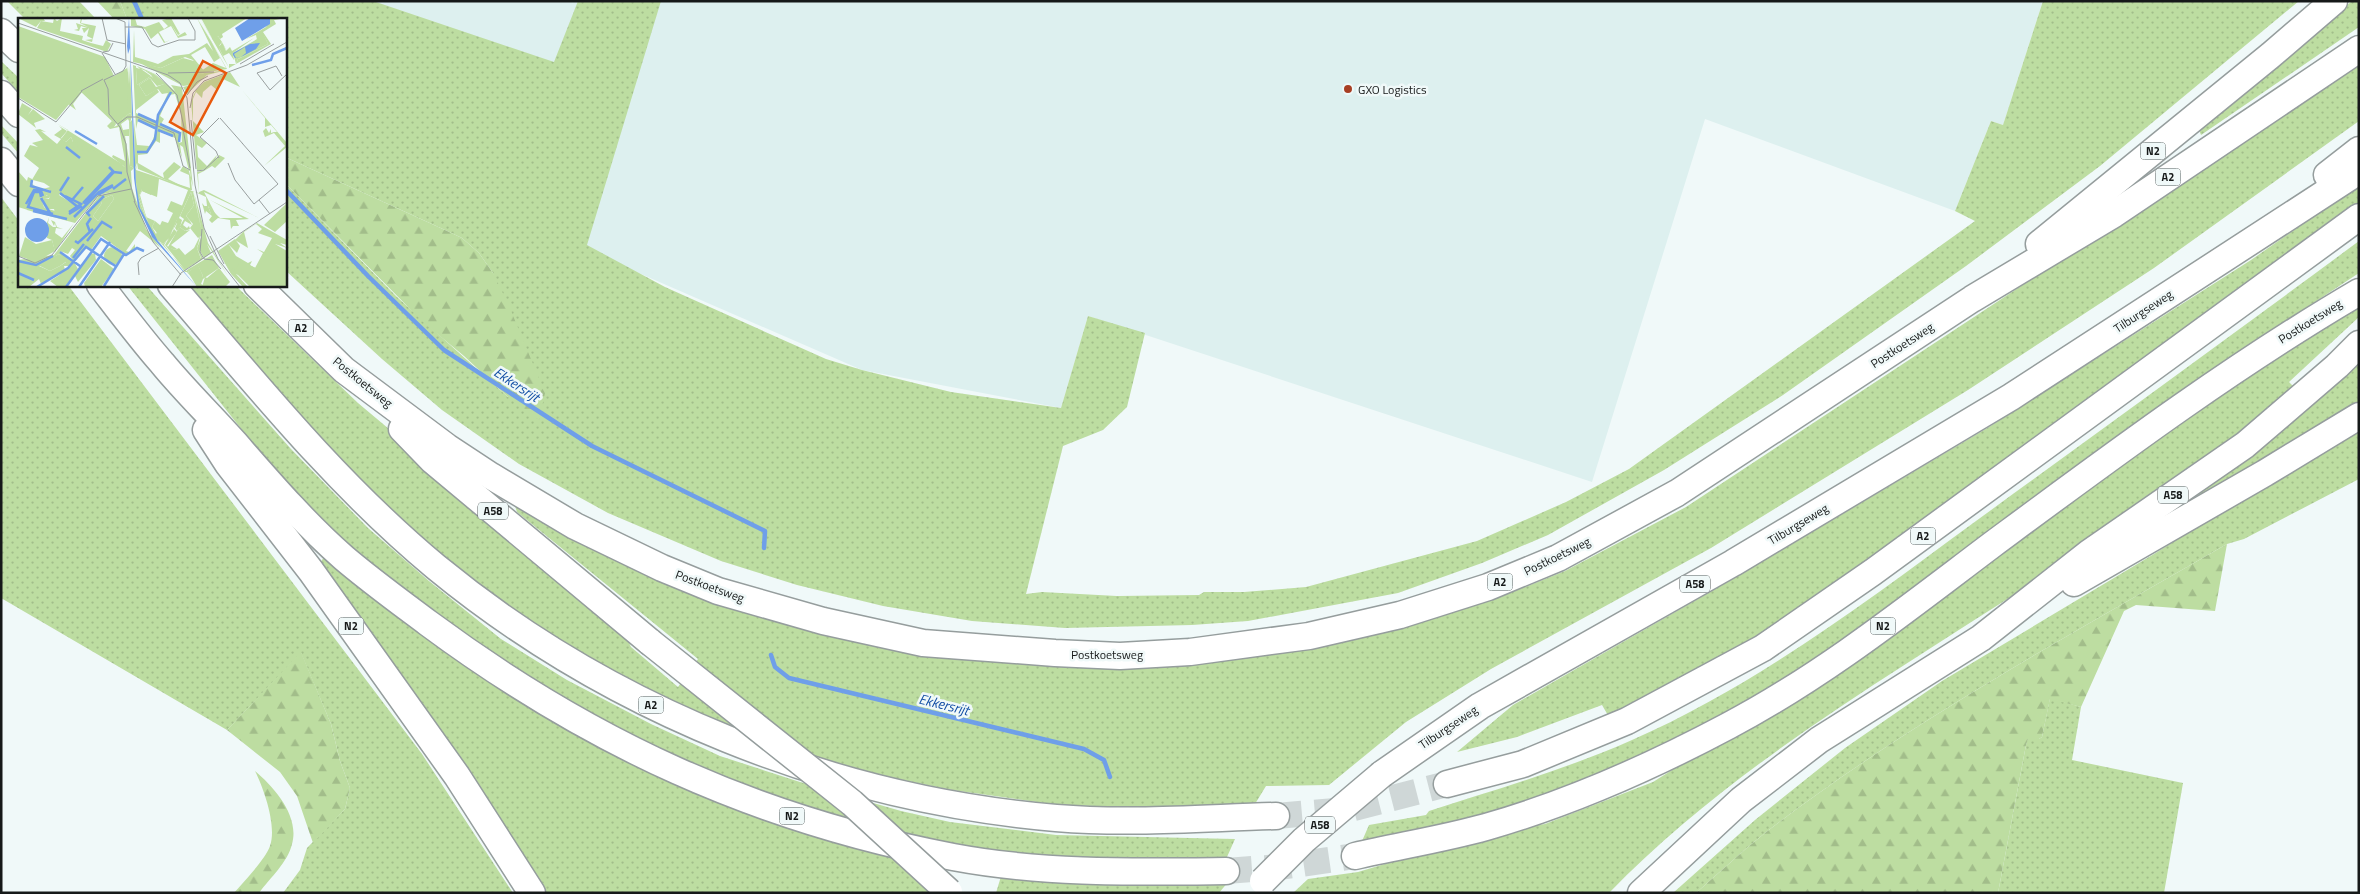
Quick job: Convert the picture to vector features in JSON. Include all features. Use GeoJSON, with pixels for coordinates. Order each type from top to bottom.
{"type":"FeatureCollection","features":[{"type":"Feature","properties":{"kind":"highway","name":"Postkoetsweg"},"geometry":{"type":"LineString","coordinates":[[1972,299],[2271,55],[2334,1]]}},
{"type":"Feature","properties":{"kind":"highway"},"geometry":{"type":"LineString","coordinates":[[1,32],[18,48]]}},
{"type":"Feature","properties":{"kind":"highway","name":"Postkoetsweg"},"geometry":{"type":"LineString","coordinates":[[258,286],[344,370],[447,447],[534,503],[575,526],[662,568],[718,591],[823,621],[923,643],[988,650],[1120,656],[1190,652],[1309,636],[1409,612],[1488,587],[1558,558],[1678,493],[1972,299],[2114,214],[2359,49]]}},
{"type":"Feature","properties":{"kind":"highway"},"geometry":{"type":"LineString","coordinates":[[1,94],[18,113]]}},
{"type":"Feature","properties":{"kind":"highway"},"geometry":{"type":"LineString","coordinates":[[2219,261],[2359,150]]}},
{"type":"Feature","properties":{"kind":"highway"},"geometry":{"type":"LineString","coordinates":[[1,161],[18,182]]}},
{"type":"Feature","properties":{"kind":"highway","name":"Tilburgseweg"},"geometry":{"type":"LineString","coordinates":[[1258,887],[1311,834],[1382,774],[1480,706],[1733,563],[2011,397],[2359,171]]}},
{"type":"Feature","properties":{"kind":"highway","name":"A2"},"geometry":{"type":"LineString","coordinates":[[1447,784],[1523,764],[1627,721],[1763,648],[1881,567],[2359,217]]}},
{"type":"Feature","properties":{"kind":"highway","name":"N2"},"geometry":{"type":"LineString","coordinates":[[101,286],[163,365],[306,521],[345,558],[407,608],[484,665],[553,708],[632,752],[714,789],[791,816],[853,834],[955,858],[1055,870],[1135,872],[1226,871]]}},
{"type":"Feature","properties":{"kind":"highway","name":"A2"},"geometry":{"type":"LineString","coordinates":[[172,286],[305,441],[381,518],[437,567],[511,623],[576,665],[661,710],[722,738],[790,761],[862,784],[949,803],[1055,818],[1124,821],[1276,816]]}},
{"type":"Feature","properties":{"kind":"highway","name":"Postkoetsweg"},"geometry":{"type":"LineString","coordinates":[[1354,856],[1484,827],[1540,810],[1649,766],[1730,725],[1791,689],[1901,614],[2043,507],[2228,375],[2298,328],[2359,292]]}},
{"type":"Feature","properties":{"kind":"highway","name":"A58"},"geometry":{"type":"LineString","coordinates":[[1981,638],[2089,553],[2245,445],[2337,366],[2359,344]]}},
{"type":"Feature","properties":{"kind":"highway","name":"N2"},"geometry":{"type":"LineString","coordinates":[[163,365],[228,464],[311,570],[457,776],[532,893]]}},
{"type":"Feature","properties":{"kind":"highway","name":"A58"},"geometry":{"type":"LineString","coordinates":[[344,370],[432,460],[650,642],[852,803],[949,892]]}},
{"type":"Feature","properties":{"kind":"highway","name":"A58"},"geometry":{"type":"LineString","coordinates":[[1642,893],[1741,800],[1820,740],[1981,638],[2265,473],[2359,416]]}},
{"type":"Feature","properties":{"kind":"shaded area"},"geometry":{"type":"Polygon","coordinates":[[[257,1],[2043,1],[2003,125],[1991,121],[1955,211],[1705,119],[1592,482],[1088,316],[1061,408],[862,370],[572,244],[286,18],[257,1]]]}},
{"type":"Feature","properties":{"kind":"green space"},"geometry":{"type":"Polygon","coordinates":[[[7,1],[79,1],[95,18],[24,18],[7,1]]]}},
{"type":"Feature","properties":{"kind":"green space"},"geometry":{"type":"Polygon","coordinates":[[[97,1],[120,1],[127,18],[113,18],[97,1]]]}},
{"type":"Feature","properties":{"kind":"green space"},"geometry":{"type":"Polygon","coordinates":[[[120,1],[373,1],[554,62],[578,1],[661,1],[587,245],[665,287],[826,359],[951,392],[1061,408],[1088,316],[1145,333],[1127,407],[1103,430],[1063,446],[1026,594],[1042,592],[1117,596],[1199,595],[1204,592],[1244,592],[1306,587],[1477,541],[1566,502],[1629,469],[1975,221],[1955,211],[1991,121],[2003,125],[2043,1],[2299,1],[2100,166],[1966,266],[1783,395],[1664,470],[1548,535],[1482,563],[1398,593],[1248,621],[1192,625],[1065,628],[972,621],[883,606],[797,585],[721,561],[608,513],[519,464],[442,410],[382,359],[286,271],[286,184],[397,297],[508,397],[493,273],[479,253],[462,238],[286,157],[286,18],[127,18],[120,1]]]}},
{"type":"Feature","properties":{"kind":"green space"},"geometry":{"type":"Polygon","coordinates":[[[2352,1],[2359,1],[2359,27],[2201,135],[2199,130],[2352,1]]]}},
{"type":"Feature","properties":{"kind":"green space"},"geometry":{"type":"Polygon","coordinates":[[[1,61],[18,77],[18,92],[1,73],[1,61]]]}},
{"type":"Feature","properties":{"kind":"green space"},"geometry":{"type":"Polygon","coordinates":[[[2359,63],[2359,121],[2154,268],[1968,390],[1711,548],[1491,669],[1406,722],[1329,785],[1266,786],[1255,804],[1132,807],[1058,805],[952,790],[854,770],[764,740],[675,702],[582,655],[515,614],[444,559],[387,509],[314,434],[186,286],[236,286],[358,403],[619,622],[631,647],[678,687],[698,659],[517,512],[514,503],[594,548],[965,659],[1065,667],[1193,665],[1313,649],[1404,628],[1495,599],[1565,571],[1686,507],[2359,63]]]}},
{"type":"Feature","properties":{"kind":"green space"},"geometry":{"type":"Polygon","coordinates":[[[1,125],[18,143],[18,153],[1,133],[1,125]]]}},
{"type":"Feature","properties":{"kind":"green space"},"geometry":{"type":"Polygon","coordinates":[[[286,157],[462,238],[479,253],[493,273],[509,306],[545,393],[539,420],[508,397],[464,356],[423,322],[286,184],[286,157]]]}},
{"type":"Feature","properties":{"kind":"green space"},"geometry":{"type":"Polygon","coordinates":[[[2359,185],[2359,205],[1757,639],[1609,717],[1602,705],[1517,737],[1457,752],[1513,705],[1731,580],[1989,427],[2251,260],[2359,185]]]}},
{"type":"Feature","properties":{"kind":"green space"},"geometry":{"type":"Polygon","coordinates":[[[1,197],[18,220],[18,286],[69,286],[422,754],[513,893],[283,893],[300,870],[307,848],[345,809],[350,788],[340,761],[331,724],[301,653],[227,730],[1,598],[1,197]]]}},
{"type":"Feature","properties":{"kind":"green space"},"geometry":{"type":"Polygon","coordinates":[[[2359,241],[2359,273],[2207,373],[1786,681],[1647,759],[1535,803],[1359,848],[1369,825],[1426,815],[1429,811],[1582,760],[1632,740],[1678,718],[1767,668],[1894,581],[2359,241]]]}},
{"type":"Feature","properties":{"kind":"green space"},"geometry":{"type":"Polygon","coordinates":[[[128,286],[147,286],[291,449],[368,528],[429,581],[501,639],[567,680],[651,724],[720,756],[800,782],[901,811],[950,822],[1056,835],[1235,839],[1223,866],[1136,865],[954,847],[814,813],[638,744],[489,658],[350,547],[269,464],[128,286]]]}},
{"type":"Feature","properties":{"kind":"green space"},"geometry":{"type":"Polygon","coordinates":[[[2359,301],[2359,317],[2289,382],[2298,391],[2102,536],[1832,712],[1773,754],[1716,797],[1661,843],[1609,893],[1293,893],[1308,879],[1358,872],[1489,833],[1545,824],[1653,782],[1696,755],[2217,393],[2359,301]]]}},
{"type":"Feature","properties":{"kind":"green space"},"geometry":{"type":"Polygon","coordinates":[[[2359,363],[2359,404],[2155,528],[2251,454],[2359,363]]]}},
{"type":"Feature","properties":{"kind":"green space"},"geometry":{"type":"Polygon","coordinates":[[[2359,425],[2359,479],[2244,539],[2227,544],[1991,681],[1820,792],[1756,840],[1696,893],[1673,893],[1755,820],[1845,748],[1942,681],[2154,554],[2359,425]]]}},
{"type":"Feature","properties":{"kind":"green space"},"geometry":{"type":"Polygon","coordinates":[[[2227,544],[2215,611],[2136,605],[2124,611],[2081,707],[2050,699],[2042,737],[2039,739],[2028,739],[2026,745],[1998,893],[1696,893],[1765,833],[1820,792],[1876,754],[1991,681],[2227,544]]]}},
{"type":"Feature","properties":{"kind":"green space"},"geometry":{"type":"Polygon","coordinates":[[[324,557],[477,673],[899,857],[933,893],[545,893],[518,849],[320,563],[324,557]]]}},
{"type":"Feature","properties":{"kind":"green space"},"geometry":{"type":"Polygon","coordinates":[[[301,652],[331,724],[340,761],[350,788],[345,809],[313,843],[297,796],[280,772],[227,730],[301,652]]]}},
{"type":"Feature","properties":{"kind":"green space"},"geometry":{"type":"Polygon","coordinates":[[[2050,698],[2081,707],[2072,760],[2183,783],[2164,893],[1998,893],[2026,745],[2028,738],[2039,739],[2042,737],[2050,698]]]}},
{"type":"Feature","properties":{"kind":"green space"},"geometry":{"type":"Polygon","coordinates":[[[255,771],[270,785],[284,803],[292,823],[292,844],[283,863],[259,893],[234,893],[264,858],[272,838],[271,818],[255,771]]]}},
{"type":"Feature","properties":{"kind":"green space"},"geometry":{"type":"Polygon","coordinates":[[[1002,873],[1228,882],[1219,893],[996,893],[1002,873]]]}},
{"type":"Feature","properties":{"kind":"waterway","name":"Ekkersrijt"},"geometry":{"type":"LineString","coordinates":[[134,1],[142,18]]}},
{"type":"Feature","properties":{"kind":"waterway","name":"Ekkersrijt"},"geometry":{"type":"LineString","coordinates":[[286,190],[368,276],[444,350],[592,446],[765,531],[764,548]]}},
{"type":"Feature","properties":{"kind":"waterway","name":"Ekkersrijt"},"geometry":{"type":"LineString","coordinates":[[771,655],[775,667],[789,678],[1084,749],[1104,760],[1110,777]]}},
{"type":"Feature","properties":{"kind":"tunnel"},"geometry":{"type":"LineString","coordinates":[[1276,816],[1346,810],[1447,784]]}},
{"type":"Feature","properties":{"kind":"tunnel"},"geometry":{"type":"LineString","coordinates":[[1226,871],[1280,867],[1355,856]]}},
{"type":"Feature","properties":{"kind":"place","name":"GXO Logistics"},"geometry":{"type":"Point","coordinates":[1348,89]}}]}
